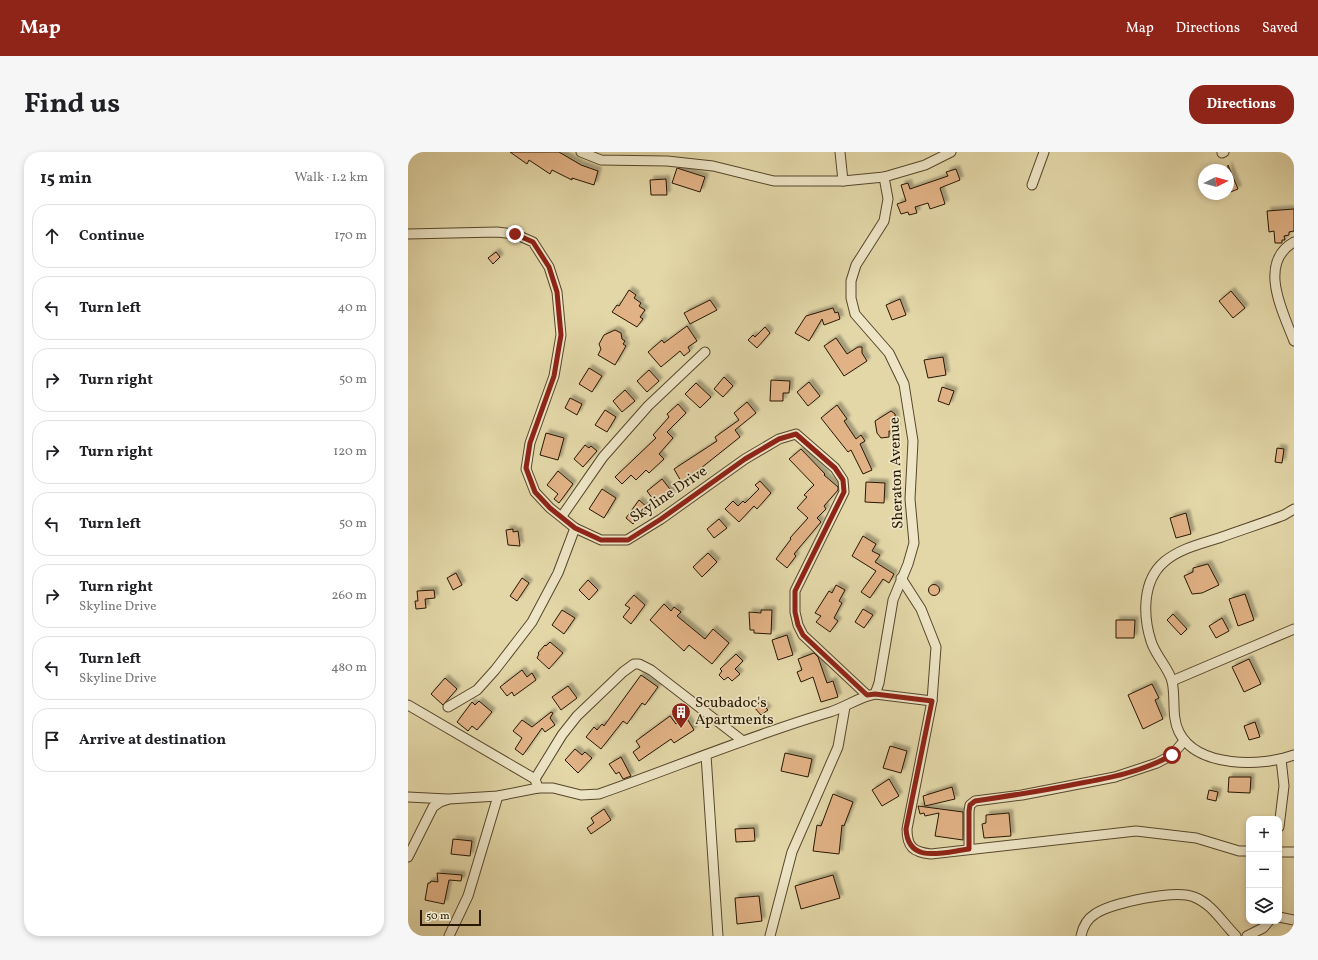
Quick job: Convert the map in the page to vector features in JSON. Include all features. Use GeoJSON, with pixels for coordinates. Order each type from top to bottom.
{"type":"FeatureCollection","features":[{"type":"Feature","properties":{"kind":"street"},"geometry":{"type":"LineString","coordinates":[[581,152],[601,160],[667,161],[713,166],[774,181],[843,181],[884,177],[925,164],[951,152]]}},
{"type":"Feature","properties":{"kind":"street"},"geometry":{"type":"LineString","coordinates":[[840,152],[843,181]]}},
{"type":"Feature","properties":{"kind":"street"},"geometry":{"type":"LineString","coordinates":[[1032,185],[1044,152]]}},
{"type":"Feature","properties":{"kind":"street","name":"Sheraton Avenue"},"geometry":{"type":"LineString","coordinates":[[871,695],[879,683],[893,600],[908,564],[914,543],[910,500],[913,441],[904,384],[889,353],[856,314],[851,298],[851,281],[856,265],[884,222],[888,199],[884,177]]}},
{"type":"Feature","properties":{"kind":"street","name":"Skyline Drive"},"geometry":{"type":"LineString","coordinates":[[408,234],[497,232],[515,234],[533,242],[549,267],[557,292],[561,335],[554,376],[530,443],[526,468],[535,492],[550,508],[562,516],[575,528],[601,540],[628,540],[661,519],[745,459],[779,439],[796,434],[835,468],[843,480],[844,492],[795,591],[795,612],[798,625],[803,635],[871,695]]}},
{"type":"Feature","properties":{"kind":"street"},"geometry":{"type":"LineString","coordinates":[[1294,242],[1289,244],[1281,255],[1275,267],[1274,280],[1276,293],[1294,341]]}},
{"type":"Feature","properties":{"kind":"street"},"geometry":{"type":"LineString","coordinates":[[562,516],[613,446],[648,406],[705,352]]}},
{"type":"Feature","properties":{"kind":"street"},"geometry":{"type":"LineString","coordinates":[[1294,510],[1284,515],[1184,550],[1163,563],[1148,584],[1145,613],[1151,642],[1172,681],[1175,720],[1178,731],[1184,741],[1192,749],[1224,761],[1281,759],[1294,755]]}},
{"type":"Feature","properties":{"kind":"street"},"geometry":{"type":"LineString","coordinates":[[448,707],[478,690],[532,622],[558,573],[575,528]]}},
{"type":"Feature","properties":{"kind":"street"},"geometry":{"type":"LineString","coordinates":[[901,578],[921,609],[935,642],[936,663],[932,701],[906,829],[907,841],[913,849],[921,853],[931,854],[1136,831],[1196,838],[1239,851],[1246,851]]}},
{"type":"Feature","properties":{"kind":"street"},"geometry":{"type":"LineString","coordinates":[[1172,681],[1294,629]]}},
{"type":"Feature","properties":{"kind":"street"},"geometry":{"type":"LineString","coordinates":[[408,797],[449,799],[498,796],[536,784],[562,735],[577,716],[634,664],[639,664],[651,670],[743,741]]}},
{"type":"Feature","properties":{"kind":"street"},"geometry":{"type":"LineString","coordinates":[[408,705],[536,784],[581,795],[599,794],[791,723],[845,707],[871,695],[932,701]]}},
{"type":"Feature","properties":{"kind":"street"},"geometry":{"type":"LineString","coordinates":[[770,936],[792,852],[838,747],[845,707]]}},
{"type":"Feature","properties":{"kind":"street"},"geometry":{"type":"LineString","coordinates":[[969,849],[969,811],[970,805],[975,801],[1022,795],[1115,777],[1157,763],[1172,755],[1184,741]]}},
{"type":"Feature","properties":{"kind":"street"},"geometry":{"type":"LineString","coordinates":[[706,755],[718,936]]}},
{"type":"Feature","properties":{"kind":"street"},"geometry":{"type":"LineString","coordinates":[[1280,816],[1284,786],[1281,759]]}},
{"type":"Feature","properties":{"kind":"street"},"geometry":{"type":"LineString","coordinates":[[449,936],[468,896],[498,796]]}},
{"type":"Feature","properties":{"kind":"street"},"geometry":{"type":"LineString","coordinates":[[408,857],[434,807],[440,802],[449,799]]}},
{"type":"Feature","properties":{"kind":"street"},"geometry":{"type":"LineString","coordinates":[[1282,852],[1294,852]]}},
{"type":"Feature","properties":{"kind":"street"},"geometry":{"type":"LineString","coordinates":[[1081,936],[1084,926],[1090,918],[1107,908],[1130,901],[1174,895],[1192,896],[1207,903],[1236,936]]}},
{"type":"Feature","properties":{"kind":"street"},"geometry":{"type":"LineString","coordinates":[[1282,918],[1294,920]]}},
{"type":"Feature","properties":{"kind":"street"},"geometry":{"type":"LineString","coordinates":[[1246,936],[1263,928],[1266,924]]}},
{"type":"Feature","properties":{"kind":"building"},"geometry":{"type":"Polygon","coordinates":[[[510,152],[559,152],[581,165],[598,171],[594,185],[572,178],[572,180],[552,170],[550,174],[529,160],[527,164],[510,152]]]}},
{"type":"Feature","properties":{"kind":"building"},"geometry":{"type":"Polygon","coordinates":[[[677,168],[705,177],[700,192],[672,183],[677,168]]]}},
{"type":"Feature","properties":{"kind":"building"},"geometry":{"type":"Polygon","coordinates":[[[956,169],[960,180],[940,188],[945,204],[930,209],[928,203],[915,207],[917,213],[909,215],[908,212],[901,214],[897,204],[906,201],[901,185],[908,183],[910,189],[948,176],[946,172],[956,169]]]}},
{"type":"Feature","properties":{"kind":"building"},"geometry":{"type":"Polygon","coordinates":[[[666,179],[667,195],[651,195],[650,180],[666,179]]]}},
{"type":"Feature","properties":{"kind":"building"},"geometry":{"type":"Polygon","coordinates":[[[1234,179],[1238,189],[1234,191],[1234,179]]]}},
{"type":"Feature","properties":{"kind":"building"},"geometry":{"type":"Polygon","coordinates":[[[1294,209],[1294,231],[1289,232],[1289,235],[1284,236],[1285,240],[1282,240],[1282,243],[1275,243],[1274,231],[1269,232],[1267,211],[1294,209]]]}},
{"type":"Feature","properties":{"kind":"building"},"geometry":{"type":"Polygon","coordinates":[[[496,252],[500,257],[493,264],[488,258],[496,252]]]}},
{"type":"Feature","properties":{"kind":"building"},"geometry":{"type":"Polygon","coordinates":[[[629,290],[636,295],[634,298],[641,303],[639,306],[645,310],[640,317],[643,319],[637,327],[612,312],[617,305],[619,306],[629,290]]]}},
{"type":"Feature","properties":{"kind":"building"},"geometry":{"type":"Polygon","coordinates":[[[1231,291],[1245,308],[1233,318],[1219,301],[1231,291]]]}},
{"type":"Feature","properties":{"kind":"building"},"geometry":{"type":"Polygon","coordinates":[[[900,299],[906,315],[892,320],[886,305],[900,299]]]}},
{"type":"Feature","properties":{"kind":"building"},"geometry":{"type":"Polygon","coordinates":[[[710,300],[717,310],[690,324],[684,313],[710,300]]]}},
{"type":"Feature","properties":{"kind":"building"},"geometry":{"type":"Polygon","coordinates":[[[833,308],[835,313],[838,312],[840,319],[824,325],[822,319],[809,341],[795,333],[806,316],[833,308]]]}},
{"type":"Feature","properties":{"kind":"building"},"geometry":{"type":"Polygon","coordinates":[[[687,326],[697,341],[688,347],[690,351],[684,356],[680,351],[661,367],[648,352],[662,340],[664,343],[687,326]]]}},
{"type":"Feature","properties":{"kind":"building"},"geometry":{"type":"Polygon","coordinates":[[[765,327],[770,333],[757,348],[748,340],[753,335],[755,337],[765,327]]]}},
{"type":"Feature","properties":{"kind":"building"},"geometry":{"type":"Polygon","coordinates":[[[615,330],[621,333],[622,339],[625,341],[623,344],[626,346],[615,365],[598,355],[601,349],[599,344],[604,335],[615,330]]]}},
{"type":"Feature","properties":{"kind":"building"},"geometry":{"type":"Polygon","coordinates":[[[836,338],[847,354],[858,347],[862,347],[862,353],[867,361],[844,376],[824,346],[836,338]]]}},
{"type":"Feature","properties":{"kind":"building"},"geometry":{"type":"Polygon","coordinates":[[[943,357],[946,375],[928,378],[924,360],[943,357]]]}},
{"type":"Feature","properties":{"kind":"building"},"geometry":{"type":"Polygon","coordinates":[[[589,368],[602,376],[592,392],[579,384],[589,368]]]}},
{"type":"Feature","properties":{"kind":"building"},"geometry":{"type":"Polygon","coordinates":[[[649,370],[659,381],[647,392],[637,381],[649,370]]]}},
{"type":"Feature","properties":{"kind":"building"},"geometry":{"type":"Polygon","coordinates":[[[724,377],[733,386],[723,397],[714,389],[724,377]]]}},
{"type":"Feature","properties":{"kind":"building"},"geometry":{"type":"Polygon","coordinates":[[[771,380],[790,381],[789,393],[783,393],[783,401],[770,401],[771,380]]]}},
{"type":"Feature","properties":{"kind":"building"},"geometry":{"type":"Polygon","coordinates":[[[809,382],[820,396],[808,406],[797,392],[809,382]]]}},
{"type":"Feature","properties":{"kind":"building"},"geometry":{"type":"Polygon","coordinates":[[[696,383],[711,397],[700,408],[685,394],[696,383]]]}},
{"type":"Feature","properties":{"kind":"building"},"geometry":{"type":"Polygon","coordinates":[[[942,387],[954,391],[949,405],[938,401],[942,387]]]}},
{"type":"Feature","properties":{"kind":"building"},"geometry":{"type":"Polygon","coordinates":[[[625,390],[635,401],[622,412],[613,401],[625,390]]]}},
{"type":"Feature","properties":{"kind":"building"},"geometry":{"type":"Polygon","coordinates":[[[570,398],[582,404],[577,415],[565,408],[570,398]]]}},
{"type":"Feature","properties":{"kind":"building"},"geometry":{"type":"Polygon","coordinates":[[[747,402],[756,413],[735,430],[740,437],[696,472],[698,475],[682,483],[674,469],[717,441],[715,437],[739,420],[734,413],[747,402]]]}},
{"type":"Feature","properties":{"kind":"building"},"geometry":{"type":"Polygon","coordinates":[[[678,404],[686,413],[667,432],[673,438],[659,454],[664,459],[649,473],[646,470],[636,480],[631,475],[622,484],[615,477],[656,438],[653,435],[669,417],[667,414],[678,404]]]}},
{"type":"Feature","properties":{"kind":"building"},"geometry":{"type":"Polygon","coordinates":[[[837,405],[847,419],[844,421],[856,439],[861,435],[865,441],[860,444],[872,470],[863,474],[851,450],[848,452],[821,418],[837,405]]]}},
{"type":"Feature","properties":{"kind":"building"},"geometry":{"type":"Polygon","coordinates":[[[605,410],[616,417],[607,432],[595,425],[605,410]]]}},
{"type":"Feature","properties":{"kind":"building"},"geometry":{"type":"Polygon","coordinates":[[[891,411],[895,414],[896,430],[889,431],[889,437],[881,438],[877,433],[875,421],[891,411]]]}},
{"type":"Feature","properties":{"kind":"building"},"geometry":{"type":"Polygon","coordinates":[[[546,433],[564,438],[558,460],[540,455],[546,433]]]}},
{"type":"Feature","properties":{"kind":"building"},"geometry":{"type":"Polygon","coordinates":[[[585,445],[589,448],[591,446],[597,451],[583,467],[574,459],[585,445]]]}},
{"type":"Feature","properties":{"kind":"building"},"geometry":{"type":"Polygon","coordinates":[[[1277,448],[1284,449],[1282,463],[1275,462],[1277,448]]]}},
{"type":"Feature","properties":{"kind":"building"},"geometry":{"type":"Polygon","coordinates":[[[801,449],[825,474],[824,475],[838,487],[838,490],[824,506],[826,509],[817,518],[821,522],[794,554],[796,556],[787,568],[776,559],[791,539],[790,538],[808,518],[797,508],[807,497],[804,495],[814,485],[789,459],[801,449]]]}},
{"type":"Feature","properties":{"kind":"building"},"geometry":{"type":"Polygon","coordinates":[[[558,471],[573,484],[559,503],[554,499],[558,494],[547,485],[558,471]]]}},
{"type":"Feature","properties":{"kind":"building"},"geometry":{"type":"Polygon","coordinates":[[[662,479],[673,493],[658,506],[647,491],[662,479]]]}},
{"type":"Feature","properties":{"kind":"building"},"geometry":{"type":"Polygon","coordinates":[[[760,481],[771,493],[757,509],[754,506],[739,522],[725,509],[733,501],[738,506],[743,501],[745,503],[759,489],[755,485],[760,481]]]}},
{"type":"Feature","properties":{"kind":"building"},"geometry":{"type":"Polygon","coordinates":[[[866,482],[885,483],[884,503],[865,502],[866,482]]]}},
{"type":"Feature","properties":{"kind":"building"},"geometry":{"type":"Polygon","coordinates":[[[602,489],[616,498],[604,518],[589,509],[602,489]]]}},
{"type":"Feature","properties":{"kind":"building"},"geometry":{"type":"Polygon","coordinates":[[[639,500],[648,508],[633,524],[626,518],[639,500]]]}},
{"type":"Feature","properties":{"kind":"building"},"geometry":{"type":"Polygon","coordinates":[[[1186,513],[1191,534],[1176,538],[1170,518],[1186,513]]]}},
{"type":"Feature","properties":{"kind":"building"},"geometry":{"type":"Polygon","coordinates":[[[719,519],[727,528],[714,538],[707,529],[719,519]]]}},
{"type":"Feature","properties":{"kind":"building"},"geometry":{"type":"Polygon","coordinates":[[[513,529],[513,532],[518,531],[520,546],[508,545],[506,530],[513,529]]]}},
{"type":"Feature","properties":{"kind":"building"},"geometry":{"type":"Polygon","coordinates":[[[863,536],[876,544],[872,551],[880,555],[875,562],[894,574],[889,583],[883,579],[870,598],[861,592],[876,571],[852,556],[863,536]]]}},
{"type":"Feature","properties":{"kind":"building"},"geometry":{"type":"Polygon","coordinates":[[[708,553],[717,562],[702,577],[693,567],[708,553]]]}},
{"type":"Feature","properties":{"kind":"building"},"geometry":{"type":"Polygon","coordinates":[[[1208,564],[1219,585],[1202,593],[1192,594],[1184,576],[1193,572],[1193,568],[1208,564]]]}},
{"type":"Feature","properties":{"kind":"building"},"geometry":{"type":"Polygon","coordinates":[[[456,573],[462,585],[453,590],[447,578],[456,573]]]}},
{"type":"Feature","properties":{"kind":"building"},"geometry":{"type":"Polygon","coordinates":[[[522,578],[529,583],[517,601],[510,596],[522,578]]]}},
{"type":"Feature","properties":{"kind":"building"},"geometry":{"type":"Polygon","coordinates":[[[588,580],[598,590],[589,600],[579,590],[588,580]]]}},
{"type":"Feature","properties":{"kind":"building"},"geometry":{"type":"Polygon","coordinates":[[[934,584],[938,586],[940,590],[938,594],[934,596],[930,594],[928,590],[930,586],[934,584]]]}},
{"type":"Feature","properties":{"kind":"building"},"geometry":{"type":"Polygon","coordinates":[[[836,585],[845,590],[839,601],[842,603],[834,618],[838,621],[830,632],[816,622],[821,616],[815,613],[829,591],[832,593],[836,585]]]}},
{"type":"Feature","properties":{"kind":"building"},"geometry":{"type":"Polygon","coordinates":[[[434,590],[435,598],[425,599],[426,608],[416,609],[415,601],[418,601],[417,591],[434,590]]]}},
{"type":"Feature","properties":{"kind":"building"},"geometry":{"type":"Polygon","coordinates":[[[1245,594],[1254,620],[1238,626],[1229,599],[1245,594]]]}},
{"type":"Feature","properties":{"kind":"building"},"geometry":{"type":"Polygon","coordinates":[[[634,595],[645,605],[631,624],[623,617],[630,608],[625,605],[634,595]]]}},
{"type":"Feature","properties":{"kind":"building"},"geometry":{"type":"Polygon","coordinates":[[[664,604],[671,611],[674,607],[681,612],[677,616],[705,639],[713,629],[729,643],[712,664],[689,645],[684,651],[650,620],[664,604]]]}},
{"type":"Feature","properties":{"kind":"building"},"geometry":{"type":"Polygon","coordinates":[[[863,609],[873,615],[864,628],[855,622],[863,609]]]}},
{"type":"Feature","properties":{"kind":"building"},"geometry":{"type":"Polygon","coordinates":[[[562,610],[575,618],[564,634],[552,625],[562,610]]]}},
{"type":"Feature","properties":{"kind":"building"},"geometry":{"type":"Polygon","coordinates":[[[761,610],[772,610],[771,634],[754,633],[754,630],[750,630],[749,612],[761,613],[761,610]]]}},
{"type":"Feature","properties":{"kind":"building"},"geometry":{"type":"Polygon","coordinates":[[[1173,614],[1187,629],[1181,635],[1167,620],[1173,614]]]}},
{"type":"Feature","properties":{"kind":"building"},"geometry":{"type":"Polygon","coordinates":[[[1222,618],[1229,631],[1216,638],[1209,626],[1222,618]]]}},
{"type":"Feature","properties":{"kind":"building"},"geometry":{"type":"Polygon","coordinates":[[[1116,620],[1135,620],[1134,638],[1116,638],[1116,620]]]}},
{"type":"Feature","properties":{"kind":"building"},"geometry":{"type":"Polygon","coordinates":[[[787,635],[793,655],[778,660],[772,640],[787,635]]]}},
{"type":"Feature","properties":{"kind":"building"},"geometry":{"type":"Polygon","coordinates":[[[550,642],[563,653],[549,669],[537,658],[538,653],[550,642]]]}},
{"type":"Feature","properties":{"kind":"building"},"geometry":{"type":"Polygon","coordinates":[[[814,653],[818,657],[827,683],[833,681],[838,697],[821,702],[813,677],[801,682],[797,672],[802,670],[798,659],[814,653]]]}},
{"type":"Feature","properties":{"kind":"building"},"geometry":{"type":"Polygon","coordinates":[[[736,654],[743,661],[735,669],[740,674],[732,681],[728,677],[724,680],[719,675],[722,671],[720,669],[736,654]]]}},
{"type":"Feature","properties":{"kind":"building"},"geometry":{"type":"Polygon","coordinates":[[[1249,659],[1261,684],[1244,692],[1232,667],[1249,659]]]}},
{"type":"Feature","properties":{"kind":"building"},"geometry":{"type":"Polygon","coordinates":[[[522,670],[527,677],[532,673],[536,680],[514,696],[512,692],[507,696],[500,687],[522,670]]]}},
{"type":"Feature","properties":{"kind":"building"},"geometry":{"type":"Polygon","coordinates":[[[641,675],[658,687],[645,705],[642,703],[627,724],[623,721],[601,749],[586,737],[594,727],[597,730],[602,724],[604,726],[641,675]]]}},
{"type":"Feature","properties":{"kind":"building"},"geometry":{"type":"Polygon","coordinates":[[[445,678],[457,689],[443,705],[431,694],[445,678]]]}},
{"type":"Feature","properties":{"kind":"building"},"geometry":{"type":"Polygon","coordinates":[[[1152,684],[1159,698],[1155,700],[1163,719],[1143,729],[1128,695],[1152,684]]]}},
{"type":"Feature","properties":{"kind":"building"},"geometry":{"type":"Polygon","coordinates":[[[568,686],[577,698],[561,710],[552,697],[568,686]]]}},
{"type":"Feature","properties":{"kind":"building"},"geometry":{"type":"Polygon","coordinates":[[[479,701],[492,712],[477,730],[472,726],[468,731],[457,722],[472,702],[475,705],[479,701]]]}},
{"type":"Feature","properties":{"kind":"building"},"geometry":{"type":"Polygon","coordinates":[[[760,702],[768,710],[761,715],[754,707],[760,702]]]}},
{"type":"Feature","properties":{"kind":"building"},"geometry":{"type":"Polygon","coordinates":[[[551,712],[553,713],[550,718],[555,725],[545,732],[542,728],[523,755],[515,749],[522,738],[513,731],[522,720],[532,727],[551,712]]]}},
{"type":"Feature","properties":{"kind":"building"},"geometry":{"type":"Polygon","coordinates":[[[670,716],[676,724],[686,717],[694,730],[674,743],[671,739],[639,761],[633,752],[640,747],[636,741],[670,716]]]}},
{"type":"Feature","properties":{"kind":"building"},"geometry":{"type":"Polygon","coordinates":[[[1255,722],[1260,737],[1249,740],[1244,726],[1255,722]]]}},
{"type":"Feature","properties":{"kind":"building"},"geometry":{"type":"Polygon","coordinates":[[[890,746],[907,751],[901,773],[883,768],[890,746]]]}},
{"type":"Feature","properties":{"kind":"building"},"geometry":{"type":"Polygon","coordinates":[[[575,749],[582,755],[585,752],[592,758],[578,773],[565,760],[575,749]]]}},
{"type":"Feature","properties":{"kind":"building"},"geometry":{"type":"Polygon","coordinates":[[[785,753],[812,759],[808,777],[781,771],[785,753]]]}},
{"type":"Feature","properties":{"kind":"building"},"geometry":{"type":"Polygon","coordinates":[[[621,757],[631,776],[623,779],[619,772],[616,774],[609,764],[621,757]]]}},
{"type":"Feature","properties":{"kind":"building"},"geometry":{"type":"Polygon","coordinates":[[[1229,777],[1251,777],[1250,793],[1228,792],[1229,777]]]}},
{"type":"Feature","properties":{"kind":"building"},"geometry":{"type":"Polygon","coordinates":[[[889,779],[899,796],[882,806],[872,790],[889,779]]]}},
{"type":"Feature","properties":{"kind":"building"},"geometry":{"type":"Polygon","coordinates":[[[952,787],[955,799],[925,806],[923,796],[952,787]]]}},
{"type":"Feature","properties":{"kind":"building"},"geometry":{"type":"Polygon","coordinates":[[[1209,790],[1218,792],[1216,801],[1207,799],[1209,790]]]}},
{"type":"Feature","properties":{"kind":"building"},"geometry":{"type":"Polygon","coordinates":[[[833,794],[853,802],[844,826],[842,825],[839,854],[813,851],[817,825],[821,826],[833,794]]]}},
{"type":"Feature","properties":{"kind":"building"},"geometry":{"type":"Polygon","coordinates":[[[918,806],[963,812],[963,840],[935,836],[939,813],[925,816],[924,813],[920,814],[918,806]]]}},
{"type":"Feature","properties":{"kind":"building"},"geometry":{"type":"Polygon","coordinates":[[[604,809],[611,820],[591,834],[587,828],[594,823],[591,818],[604,809]]]}},
{"type":"Feature","properties":{"kind":"building"},"geometry":{"type":"Polygon","coordinates":[[[1009,813],[1011,836],[984,838],[982,824],[986,823],[986,815],[1009,813]]]}},
{"type":"Feature","properties":{"kind":"building"},"geometry":{"type":"Polygon","coordinates":[[[754,828],[755,841],[736,842],[735,829],[754,828]]]}},
{"type":"Feature","properties":{"kind":"building"},"geometry":{"type":"Polygon","coordinates":[[[453,839],[472,841],[470,856],[451,854],[453,839]]]}},
{"type":"Feature","properties":{"kind":"building"},"geometry":{"type":"Polygon","coordinates":[[[437,873],[462,875],[461,881],[449,880],[444,904],[425,900],[428,883],[431,881],[438,882],[437,873]]]}},
{"type":"Feature","properties":{"kind":"building"},"geometry":{"type":"Polygon","coordinates":[[[833,875],[840,898],[801,909],[795,886],[833,875]]]}},
{"type":"Feature","properties":{"kind":"building"},"geometry":{"type":"Polygon","coordinates":[[[759,896],[762,921],[737,924],[735,898],[759,896]]]}},
{"type":"Feature","properties":{"kind":"place","name":"Scubadoc's Apartments"},"geometry":{"type":"Point","coordinates":[681,729]}},
{"type":"Feature","properties":{"kind":"route"},"geometry":{"type":"LineString","coordinates":[[515,234],[533,242],[549,267],[557,292],[560,313],[561,335],[554,376],[530,443],[526,468],[535,492],[550,508],[562,516],[575,528],[601,540],[628,540],[661,519],[745,459],[779,439],[796,434],[814,448],[835,468],[843,480],[844,492],[795,591],[795,612],[798,625],[803,635],[867,695],[875,694],[932,701],[915,792],[906,829],[907,841],[913,849],[921,853],[931,854],[969,849],[969,811],[970,805],[975,801],[1022,795],[1115,777],[1157,763],[1172,755]]}}]}
